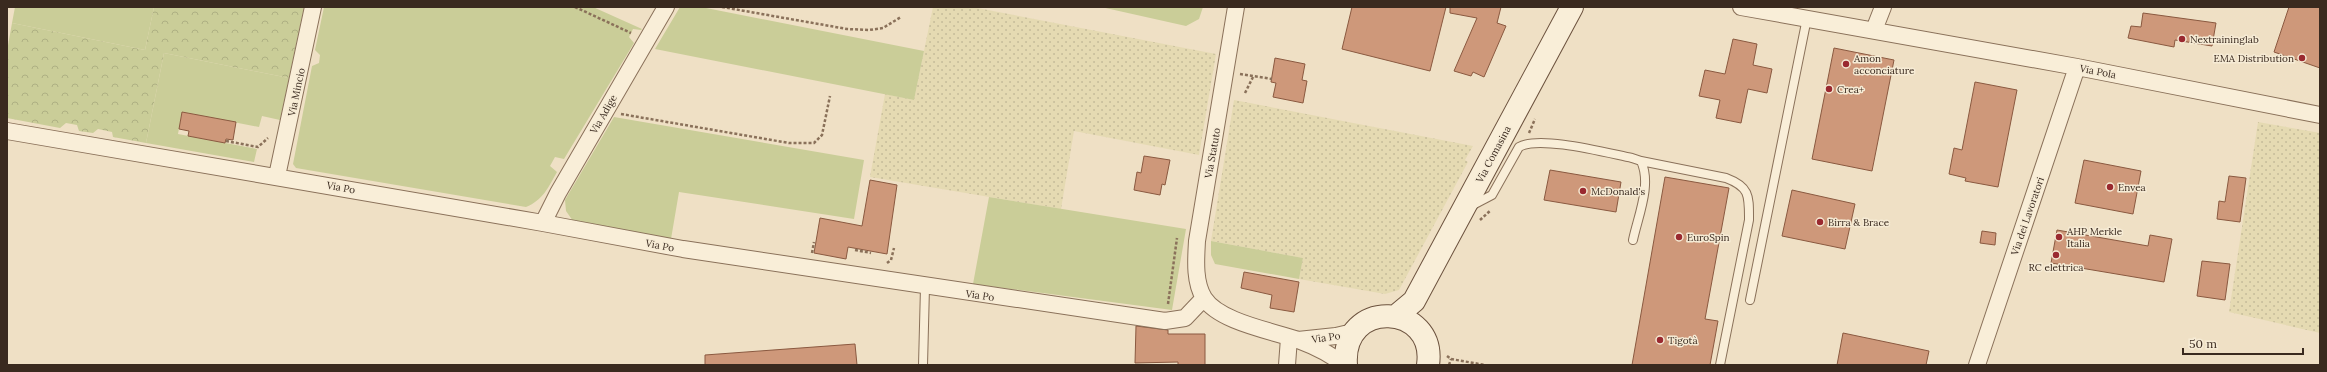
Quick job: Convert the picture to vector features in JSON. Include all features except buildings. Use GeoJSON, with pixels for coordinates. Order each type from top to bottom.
{"type":"FeatureCollection","features":[{"type":"Feature","properties":{"kind":"main road","name":"Via Comasina"},"geometry":{"type":"LineString","coordinates":[[1396,316],[1414,301],[1471,216],[1572,7]]}},
{"type":"Feature","properties":{"kind":"main road"},"geometry":{"type":"LineString","coordinates":[[1414,301],[1418,330]]}},
{"type":"Feature","properties":{"kind":"main road"},"geometry":{"type":"LineString","coordinates":[[1345,365],[1347,342],[1353,332],[1372,318],[1384,315],[1396,316],[1408,321],[1418,330],[1426,342],[1429,356],[1437,360]]}},
{"type":"Feature","properties":{"kind":"street","name":"Via Mincio"},"geometry":{"type":"LineString","coordinates":[[277,176],[313,7]]}},
{"type":"Feature","properties":{"kind":"street","name":"Via Adige"},"geometry":{"type":"LineString","coordinates":[[543,223],[558,193],[666,7]]}},
{"type":"Feature","properties":{"kind":"street","name":"Via Statuto"},"geometry":{"type":"LineString","coordinates":[[1204,298],[1195,261],[1197,241],[1236,7]]}},
{"type":"Feature","properties":{"kind":"street","name":"Via Pola"},"geometry":{"type":"LineString","coordinates":[[1741,7],[2077,67],[2320,115]]}},
{"type":"Feature","properties":{"kind":"street"},"geometry":{"type":"LineString","coordinates":[[1874,30],[1883,7]]}},
{"type":"Feature","properties":{"kind":"street","name":"Via dei Lavoratori"},"geometry":{"type":"LineString","coordinates":[[1977,365],[2077,67]]}},
{"type":"Feature","properties":{"kind":"street","name":"Via Po"},"geometry":{"type":"LineString","coordinates":[[7,130],[277,176],[683,249],[925,287],[1165,321],[1185,318],[1204,298],[1234,320],[1293,339],[1334,357],[1345,365]]}},
{"type":"Feature","properties":{"kind":"street","name":"Via Po"},"geometry":{"type":"LineString","coordinates":[[1293,339],[1336,336],[1353,332]]}},
{"type":"Feature","properties":{"kind":"street"},"geometry":{"type":"LineString","coordinates":[[1287,365],[1293,339]]}},
{"type":"Feature","properties":{"kind":"lane"},"geometry":{"type":"LineString","coordinates":[[1750,300],[1807,18]]}},
{"type":"Feature","properties":{"kind":"lane"},"geometry":{"type":"LineString","coordinates":[[1471,216],[1492,195],[1519,147],[1524,144],[1542,142],[1632,158],[1726,178],[1738,183],[1746,189],[1749,201],[1749,220],[1720,365]]}},
{"type":"Feature","properties":{"kind":"lane"},"geometry":{"type":"LineString","coordinates":[[1633,240],[1646,181],[1645,170],[1641,161]]}},
{"type":"Feature","properties":{"kind":"lane"},"geometry":{"type":"LineString","coordinates":[[923,365],[925,287]]}},
{"type":"Feature","properties":{"kind":"path"},"geometry":{"type":"LineString","coordinates":[[575,7],[631,33]]}},
{"type":"Feature","properties":{"kind":"path"},"geometry":{"type":"LineString","coordinates":[[722,7],[862,30],[884,28],[901,17]]}},
{"type":"Feature","properties":{"kind":"path"},"geometry":{"type":"LineString","coordinates":[[1239,74],[1272,79]]}},
{"type":"Feature","properties":{"kind":"path"},"geometry":{"type":"LineString","coordinates":[[1245,93],[1253,77]]}},
{"type":"Feature","properties":{"kind":"path"},"geometry":{"type":"LineString","coordinates":[[616,113],[789,143],[814,143],[822,135],[830,96]]}},
{"type":"Feature","properties":{"kind":"path"},"geometry":{"type":"LineString","coordinates":[[1524,144],[1536,118]]}},
{"type":"Feature","properties":{"kind":"path"},"geometry":{"type":"LineString","coordinates":[[226,141],[258,147],[273,134]]}},
{"type":"Feature","properties":{"kind":"path"},"geometry":{"type":"LineString","coordinates":[[1471,216],[1494,207]]}},
{"type":"Feature","properties":{"kind":"path"},"geometry":{"type":"LineString","coordinates":[[1167,309],[1177,238]]}},
{"type":"Feature","properties":{"kind":"path"},"geometry":{"type":"LineString","coordinates":[[884,265],[890,260],[894,248]]}},
{"type":"Feature","properties":{"kind":"path"},"geometry":{"type":"LineString","coordinates":[[855,250],[872,252],[870,258]]}},
{"type":"Feature","properties":{"kind":"path"},"geometry":{"type":"LineString","coordinates":[[1449,365],[1451,359]]}},
{"type":"Feature","properties":{"kind":"path"},"geometry":{"type":"LineString","coordinates":[[1437,360],[1451,359],[1485,365]]}},
{"type":"Feature","properties":{"kind":"shaded area"},"geometry":{"type":"Polygon","coordinates":[[[933,7],[972,7],[1216,54],[1199,155],[1074,131],[1061,209],[870,177],[885,94],[914,100],[933,7]]]}},
{"type":"Feature","properties":{"kind":"shaded area"},"geometry":{"type":"Polygon","coordinates":[[[1234,100],[1473,146],[1465,160],[1468,162],[1399,290],[1385,294],[1299,279],[1303,258],[1211,241],[1234,100]]]}},
{"type":"Feature","properties":{"kind":"shaded area"},"geometry":{"type":"Polygon","coordinates":[[[2258,122],[2320,133],[2320,333],[2229,312],[2258,122]]]}},
{"type":"Feature","properties":{"kind":"green space"},"geometry":{"type":"Polygon","coordinates":[[[15,7],[154,7],[145,50],[12,23],[15,7]]]}},
{"type":"Feature","properties":{"kind":"green space"},"geometry":{"type":"Polygon","coordinates":[[[154,7],[304,7],[289,78],[164,53],[146,143],[113,137],[112,132],[98,129],[93,133],[79,131],[77,125],[66,123],[60,128],[7,118],[7,51],[12,23],[145,50],[154,7]]]}},
{"type":"Feature","properties":{"kind":"green space"},"geometry":{"type":"Polygon","coordinates":[[[324,7],[593,7],[642,29],[633,29],[629,37],[634,43],[564,159],[555,157],[550,166],[557,172],[548,188],[537,201],[526,207],[296,168],[293,164],[312,66],[319,63],[320,55],[315,50],[324,7]]]}},
{"type":"Feature","properties":{"kind":"green space"},"geometry":{"type":"Polygon","coordinates":[[[680,7],[701,7],[924,51],[914,100],[655,49],[680,7]]]}},
{"type":"Feature","properties":{"kind":"green space"},"geometry":{"type":"Polygon","coordinates":[[[1101,7],[1203,7],[1199,19],[1186,26],[1101,7]]]}},
{"type":"Feature","properties":{"kind":"green space"},"geometry":{"type":"Polygon","coordinates":[[[164,53],[289,78],[280,120],[262,116],[259,127],[182,112],[178,134],[257,149],[254,162],[146,143],[164,53]]]}},
{"type":"Feature","properties":{"kind":"green space"},"geometry":{"type":"Polygon","coordinates":[[[614,117],[864,160],[854,219],[679,192],[671,239],[573,221],[566,211],[565,200],[614,117]]]}},
{"type":"Feature","properties":{"kind":"green space"},"geometry":{"type":"Polygon","coordinates":[[[989,197],[1186,229],[1172,310],[973,284],[989,197]]]}},
{"type":"Feature","properties":{"kind":"green space"},"geometry":{"type":"Polygon","coordinates":[[[1211,241],[1303,258],[1299,279],[1215,264],[1211,255],[1211,241]]]}},
{"type":"Feature","properties":{"kind":"place","name":"Nextraininglab"},"geometry":{"type":"Point","coordinates":[2182,39]}},
{"type":"Feature","properties":{"kind":"place","name":"EMA Distribution"},"geometry":{"type":"Point","coordinates":[2302,58]}},
{"type":"Feature","properties":{"kind":"place","name":"Amon acconciature"},"geometry":{"type":"Point","coordinates":[1846,64]}},
{"type":"Feature","properties":{"kind":"place","name":"Crea+"},"geometry":{"type":"Point","coordinates":[1829,89]}},
{"type":"Feature","properties":{"kind":"place","name":"Envea"},"geometry":{"type":"Point","coordinates":[2110,187]}},
{"type":"Feature","properties":{"kind":"place","name":"McDonald's"},"geometry":{"type":"Point","coordinates":[1583,191]}},
{"type":"Feature","properties":{"kind":"place","name":"Birra & Brace"},"geometry":{"type":"Point","coordinates":[1820,222]}},
{"type":"Feature","properties":{"kind":"place","name":"EuroSpin"},"geometry":{"type":"Point","coordinates":[1679,237]}},
{"type":"Feature","properties":{"kind":"place","name":"AHP Merkle Italia"},"geometry":{"type":"Point","coordinates":[2059,237]}},
{"type":"Feature","properties":{"kind":"place","name":"RC elettrica"},"geometry":{"type":"Point","coordinates":[2056,255]}},
{"type":"Feature","properties":{"kind":"place","name":"Tigotà"},"geometry":{"type":"Point","coordinates":[1660,340]}}]}
